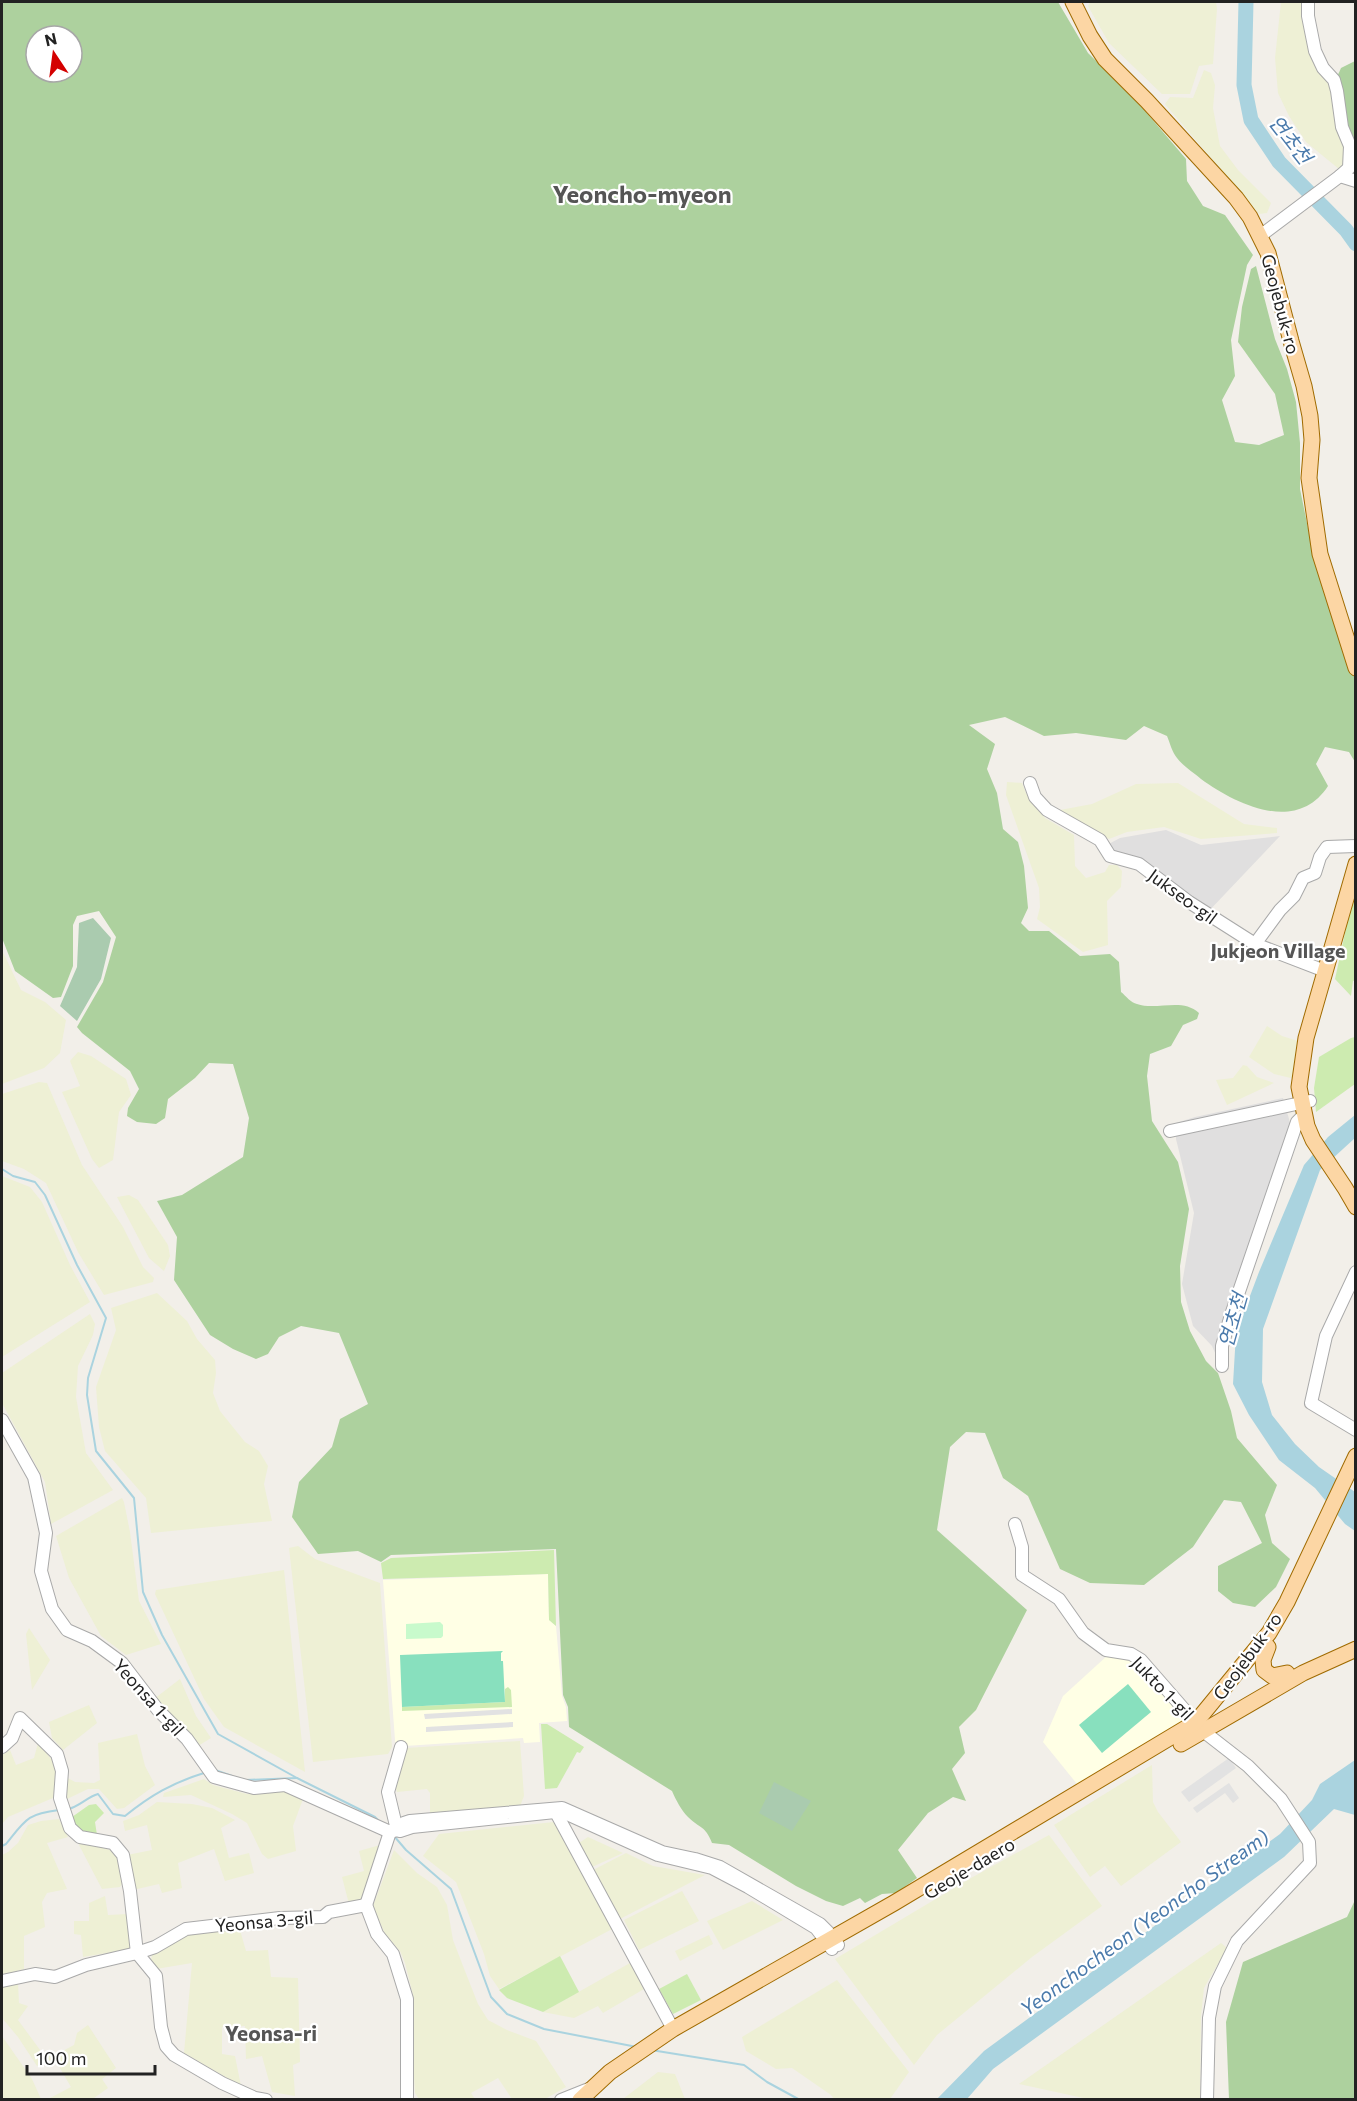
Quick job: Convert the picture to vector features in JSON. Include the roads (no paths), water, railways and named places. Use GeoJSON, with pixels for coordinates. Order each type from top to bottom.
{"type":"FeatureCollection","features":[{"type":"Feature","properties":{"kind":"main road","name":"Geojebuk-ro"},"geometry":{"type":"LineString","coordinates":[[1073,2],[1105,59],[1236,198],[1268,253],[1304,386],[1312,440],[1309,478],[1320,554],[1356,668]]}},
{"type":"Feature","properties":{"kind":"main road"},"geometry":{"type":"LineString","coordinates":[[1356,864],[1308,1031],[1299,1087],[1306,1109],[1356,1208]]}},
{"type":"Feature","properties":{"kind":"main road"},"geometry":{"type":"LineString","coordinates":[[1337,1170],[1356,1198]]}},
{"type":"Feature","properties":{"kind":"main road"},"geometry":{"type":"LineString","coordinates":[[1328,1525],[1354,1467]]}},
{"type":"Feature","properties":{"kind":"main road","name":"Geojebuk-ro"},"geometry":{"type":"LineString","coordinates":[[1200,1726],[1217,1711],[1278,1634],[1293,1607],[1328,1525]]}},
{"type":"Feature","properties":{"kind":"main road","name":"Geojebuk-ro"},"geometry":{"type":"LineString","coordinates":[[1200,1726],[1269,1633],[1328,1525]]}},
{"type":"Feature","properties":{"kind":"main road"},"geometry":{"type":"LineString","coordinates":[[1217,1711],[1287,1673],[1356,1641]]}},
{"type":"Feature","properties":{"kind":"main road"},"geometry":{"type":"LineString","coordinates":[[1268,1647],[1263,1660],[1263,1670],[1272,1676],[1287,1673]]}},
{"type":"Feature","properties":{"kind":"main road","name":"Geoje-daero"},"geometry":{"type":"LineString","coordinates":[[648,2050],[1200,1726],[1303,1673],[1356,1649]]}},
{"type":"Feature","properties":{"kind":"main road","name":"Geoje-daero"},"geometry":{"type":"LineString","coordinates":[[580,2100],[673,2030],[832,1943],[1171,1738],[1200,1726]]}},
{"type":"Feature","properties":{"kind":"street"},"geometry":{"type":"LineString","coordinates":[[1260,236],[1349,168],[1350,146],[1342,127],[1334,80],[1318,60],[1308,16],[1308,2]]}},
{"type":"Feature","properties":{"kind":"street"},"geometry":{"type":"LineString","coordinates":[[1340,176],[1356,182]]}},
{"type":"Feature","properties":{"kind":"street","name":"Jukseo-gil"},"geometry":{"type":"LineString","coordinates":[[1030,783],[1035,797],[1047,810],[1100,840],[1110,856],[1139,864],[1189,902],[1255,944],[1325,971]]}},
{"type":"Feature","properties":{"kind":"street"},"geometry":{"type":"LineString","coordinates":[[1255,944],[1280,910],[1294,896],[1303,878],[1315,873],[1320,857],[1327,847],[1356,846]]}},
{"type":"Feature","properties":{"kind":"street"},"geometry":{"type":"LineString","coordinates":[[1170,1129],[1306,1109]]}},
{"type":"Feature","properties":{"kind":"street"},"geometry":{"type":"LineString","coordinates":[[1222,1366],[1222,1346],[1231,1315],[1297,1122],[1306,1109]]}},
{"type":"Feature","properties":{"kind":"street"},"geometry":{"type":"LineString","coordinates":[[1356,1272],[1326,1336],[1311,1403],[1356,1430]]}},
{"type":"Feature","properties":{"kind":"street","name":"Yeonsa 1-gil"},"geometry":{"type":"LineString","coordinates":[[2,1420],[34,1477],[45,1533],[41,1571],[52,1609],[67,1630],[92,1641],[122,1663],[158,1710],[187,1739],[214,1777],[254,1788],[285,1785],[389,1830]]}},
{"type":"Feature","properties":{"kind":"street","name":"Jukto 1-gil"},"geometry":{"type":"LineString","coordinates":[[1016,1524],[1022,1547],[1022,1575],[1059,1599],[1083,1633],[1106,1650],[1131,1654],[1141,1660],[1200,1726]]}},
{"type":"Feature","properties":{"kind":"street"},"geometry":{"type":"LineString","coordinates":[[2,1747],[12,1738],[20,1718],[57,1754],[62,1771],[60,1798],[70,1828],[80,1837],[113,1844],[123,1855],[130,1890],[137,1953],[156,1976],[161,2027],[166,2046],[174,2055],[222,2083],[255,2098],[266,2100]]}},
{"type":"Feature","properties":{"kind":"street"},"geometry":{"type":"LineString","coordinates":[[1200,1726],[1248,1766],[1281,1799],[1308,1842],[1310,1863],[1237,1941],[1215,1986],[1209,2018],[1207,2100]]}},
{"type":"Feature","properties":{"kind":"street"},"geometry":{"type":"LineString","coordinates":[[402,1747],[387,1792],[389,1830],[366,1905],[377,1934],[393,1954],[407,1999],[407,2100]]}},
{"type":"Feature","properties":{"kind":"street"},"geometry":{"type":"LineString","coordinates":[[389,1830],[400,1832],[412,1827],[567,1809],[662,1852],[720,1867],[820,1924],[832,1943]]}},
{"type":"Feature","properties":{"kind":"street"},"geometry":{"type":"LineString","coordinates":[[555,1810],[673,2030]]}},
{"type":"Feature","properties":{"kind":"street","name":"Yeonsa 3-gil"},"geometry":{"type":"LineString","coordinates":[[2,1981],[35,1974],[55,1977],[86,1965],[155,1947],[186,1929],[280,1918],[323,1917],[329,1912],[366,1905]]}},
{"type":"Feature","properties":{"kind":"street"},"geometry":{"type":"LineString","coordinates":[[561,2100],[592,2093]]}},
{"type":"Feature","properties":{"kind":"water"},"geometry":{"type":"Polygon","coordinates":[[[1355,1115],[1355,1138],[1320,1170],[1263,1329],[1262,1382],[1272,1415],[1295,1444],[1319,1467],[1355,1492],[1355,1531],[1345,1524],[1315,1488],[1279,1460],[1249,1415],[1233,1384],[1236,1333],[1304,1165],[1328,1137],[1355,1115]]]}},
{"type":"Feature","properties":{"kind":"water"},"geometry":{"type":"Polygon","coordinates":[[[1355,1760],[1355,1815],[1334,1809],[1284,1857],[993,2069],[967,2099],[936,2100],[984,2051],[1280,1834],[1312,1800],[1320,1784],[1355,1760]]]}},
{"type":"Feature","properties":{"kind":"waterway","name":"연초천"},"geometry":{"type":"LineString","coordinates":[[1246,2],[1244,85],[1251,120],[1279,162],[1346,230],[1356,244]]}},
{"type":"Feature","properties":{"kind":"waterway"},"geometry":{"type":"LineString","coordinates":[[2,1169],[13,1176],[35,1182],[45,1195],[77,1265],[106,1318],[88,1378],[87,1395],[96,1451],[134,1498],[143,1592],[162,1635],[218,1734],[379,1821]]}},
{"type":"Feature","properties":{"kind":"waterway"},"geometry":{"type":"LineString","coordinates":[[215,1770],[232,1776]]}},
{"type":"Feature","properties":{"kind":"waterway"},"geometry":{"type":"LineString","coordinates":[[68,1809],[98,1794],[113,1814],[125,1816],[162,1790],[204,1773]]}},
{"type":"Feature","properties":{"kind":"waterway"},"geometry":{"type":"LineString","coordinates":[[246,1780],[297,1778]]}},
{"type":"Feature","properties":{"kind":"waterway"},"geometry":{"type":"LineString","coordinates":[[2,1846],[28,1819],[40,1813],[59,1810]]}},
{"type":"Feature","properties":{"kind":"waterway"},"geometry":{"type":"LineString","coordinates":[[394,1836],[406,1850],[451,1889],[491,1997],[507,2014],[544,2029],[637,2047]]}},
{"type":"Feature","properties":{"kind":"waterway"},"geometry":{"type":"LineString","coordinates":[[651,2050],[744,2065],[767,2082],[800,2100]]}},
{"type":"Feature","properties":{"kind":"district","name":"Yeoncho-myeon"},"geometry":{"type":"Point","coordinates":[642,193]}},
{"type":"Feature","properties":{"kind":"district","name":"Jukjeon Village"},"geometry":{"type":"Point","coordinates":[1278,950]}},
{"type":"Feature","properties":{"kind":"district","name":"Yeonsa-ri"},"geometry":{"type":"Point","coordinates":[271,2032]}},
{"type":"Feature","properties":{"kind":"water label","name":"Yeonchocheon (Yeoncho Stream)"},"geometry":{"type":"Point","coordinates":[1144,1922]}}]}
